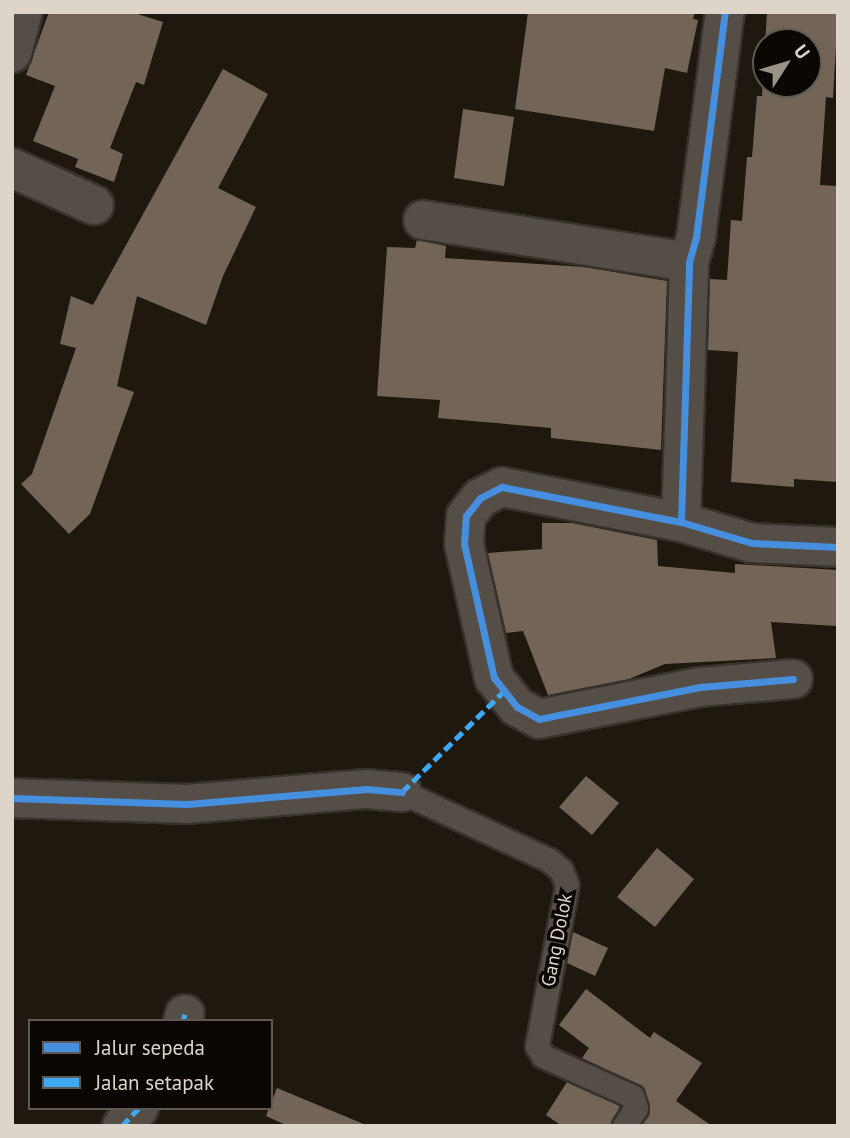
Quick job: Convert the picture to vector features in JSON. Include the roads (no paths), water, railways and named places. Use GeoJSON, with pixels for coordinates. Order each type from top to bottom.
{"type":"FeatureCollection","features":[{"type":"Feature","properties":{"kind":"street"},"geometry":{"type":"LineString","coordinates":[[12,53],[23,12]]}},
{"type":"Feature","properties":{"kind":"street"},"geometry":{"type":"LineString","coordinates":[[681,522],[689,262],[696,237],[725,12]]}},
{"type":"Feature","properties":{"kind":"street"},"geometry":{"type":"LineString","coordinates":[[12,168],[94,205]]}},
{"type":"Feature","properties":{"kind":"street"},"geometry":{"type":"LineString","coordinates":[[423,220],[689,262]]}},
{"type":"Feature","properties":{"kind":"street"},"geometry":{"type":"LineString","coordinates":[[793,679],[700,687],[539,719],[517,707],[495,678],[464,544],[466,516],[480,498],[502,487],[681,522],[752,543],[838,547]]}},
{"type":"Feature","properties":{"kind":"street"},"geometry":{"type":"LineString","coordinates":[[12,798],[200,804],[366,789],[402,792]]}},
{"type":"Feature","properties":{"kind":"street"},"geometry":{"type":"LineString","coordinates":[[122,1126],[137,1110]]}},
{"type":"Feature","properties":{"kind":"lane","name":"Gang Dolok"},"geometry":{"type":"LineString","coordinates":[[402,792],[549,859],[561,870],[567,885],[537,1046],[543,1056],[632,1096],[636,1108],[624,1126]]}}]}
